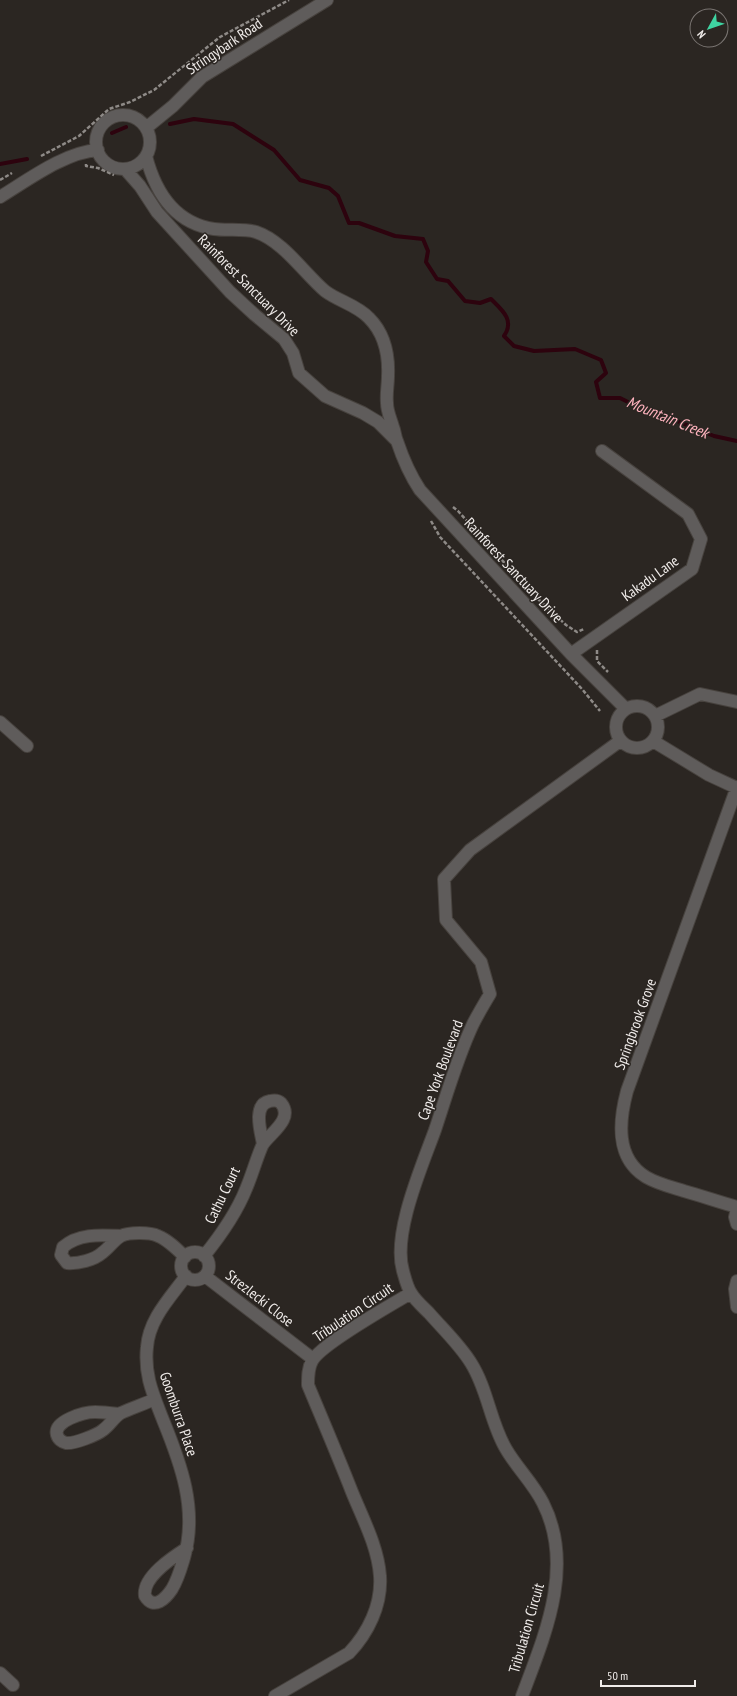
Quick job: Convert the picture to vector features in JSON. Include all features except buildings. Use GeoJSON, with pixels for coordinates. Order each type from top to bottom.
{"type":"FeatureCollection","features":[{"type":"Feature","properties":{"kind":"street","name":"Stringybark Road"},"geometry":{"type":"LineString","coordinates":[[146,128],[173,106],[202,77],[327,0]]}},
{"type":"Feature","properties":{"kind":"street"},"geometry":{"type":"LineString","coordinates":[[125,115],[134,117],[146,128],[150,142],[146,156],[133,167],[116,168],[108,164],[98,150],[96,141],[98,133],[102,125],[109,119],[116,116],[125,115]]}},
{"type":"Feature","properties":{"kind":"street"},"geometry":{"type":"LineString","coordinates":[[0,197],[52,165],[86,150],[98,150]]}},
{"type":"Feature","properties":{"kind":"street","name":"Rainforest Sanctuary Drive"},"geometry":{"type":"LineString","coordinates":[[146,156],[150,172],[157,186],[178,214],[194,223],[212,228],[256,232],[279,246],[326,292],[349,304],[368,317],[380,333],[386,346],[388,359],[387,403],[396,440],[408,472],[420,490],[571,654],[626,709]]}},
{"type":"Feature","properties":{"kind":"street","name":"Rainforest Sanctuary Drive"},"geometry":{"type":"LineString","coordinates":[[125,168],[140,186],[157,212],[230,292],[284,339],[293,353],[299,374],[324,396],[363,413],[378,422],[396,440]]}},
{"type":"Feature","properties":{"kind":"street","name":"Kakadu Lane"},"geometry":{"type":"LineString","coordinates":[[571,654],[692,569],[701,539],[688,514],[602,451]]}},
{"type":"Feature","properties":{"kind":"street"},"geometry":{"type":"LineString","coordinates":[[655,716],[700,694],[737,702]]}},
{"type":"Feature","properties":{"kind":"street"},"geometry":{"type":"LineString","coordinates":[[637,706],[645,707],[655,716],[658,723],[658,730],[653,741],[648,746],[636,749],[629,748],[620,741],[616,734],[615,726],[617,718],[626,709],[637,706]]}},
{"type":"Feature","properties":{"kind":"street"},"geometry":{"type":"LineString","coordinates":[[0,722],[26,746]]}},
{"type":"Feature","properties":{"kind":"street","name":"Cape York Boulevard"},"geometry":{"type":"LineString","coordinates":[[411,1292],[402,1270],[400,1247],[407,1212],[460,1053],[474,1022],[490,994],[481,962],[446,920],[444,879],[470,850],[620,741]]}},
{"type":"Feature","properties":{"kind":"street"},"geometry":{"type":"LineString","coordinates":[[653,741],[709,775],[737,787]]}},
{"type":"Feature","properties":{"kind":"street","name":"Springbrook Grove"},"geometry":{"type":"LineString","coordinates":[[737,787],[627,1091],[622,1111],[621,1132],[627,1157],[636,1169],[646,1177],[660,1184],[737,1208]]}},
{"type":"Feature","properties":{"kind":"street","name":"Cathu Court"},"geometry":{"type":"LineString","coordinates":[[204,1256],[226,1228],[236,1211],[246,1190],[263,1144]]}},
{"type":"Feature","properties":{"kind":"street"},"geometry":{"type":"LineString","coordinates":[[737,1208],[735,1218],[737,1224]]}},
{"type":"Feature","properties":{"kind":"street"},"geometry":{"type":"LineString","coordinates":[[122,1236],[150,1233],[159,1236],[185,1257]]}},
{"type":"Feature","properties":{"kind":"street"},"geometry":{"type":"LineString","coordinates":[[194,1252],[204,1256],[209,1264],[209,1270],[205,1276],[196,1280],[186,1276],[181,1267],[185,1257],[194,1252]]}},
{"type":"Feature","properties":{"kind":"street","name":"Goomburra Place"},"geometry":{"type":"LineString","coordinates":[[186,1276],[154,1320],[149,1332],[146,1365],[149,1384],[176,1452],[184,1481],[190,1522],[187,1548]]}},
{"type":"Feature","properties":{"kind":"street","name":"Strezlecki Close"},"geometry":{"type":"LineString","coordinates":[[205,1276],[313,1359]]}},
{"type":"Feature","properties":{"kind":"street"},"geometry":{"type":"LineString","coordinates":[[737,1281],[737,1307]]}},
{"type":"Feature","properties":{"kind":"street","name":"Tribulation Circuit"},"geometry":{"type":"LineString","coordinates":[[275,1696],[348,1653],[358,1643],[370,1626],[378,1600],[380,1577],[376,1555],[359,1507],[308,1385],[308,1374],[313,1359],[329,1344],[411,1292],[456,1343],[471,1363],[482,1383],[496,1427],[506,1448],[531,1483],[543,1504],[554,1531],[558,1556],[555,1591],[535,1662],[522,1696]]}},
{"type":"Feature","properties":{"kind":"street"},"geometry":{"type":"LineString","coordinates":[[119,1414],[155,1399]]}},
{"type":"Feature","properties":{"kind":"street"},"geometry":{"type":"LineString","coordinates":[[0,1673],[13,1685]]}},
{"type":"Feature","properties":{"kind":"path"},"geometry":{"type":"LineString","coordinates":[[36,159],[79,136],[109,109],[130,102],[154,90],[220,37],[289,0]]}},
{"type":"Feature","properties":{"kind":"path"},"geometry":{"type":"LineString","coordinates":[[0,180],[17,171]]}},
{"type":"Feature","properties":{"kind":"path"},"geometry":{"type":"LineString","coordinates":[[450,505],[468,521],[507,564],[514,574]]}},
{"type":"Feature","properties":{"kind":"path"},"geometry":{"type":"LineString","coordinates":[[426,516],[440,537],[582,689],[600,711]]}},
{"type":"Feature","properties":{"kind":"path"},"geometry":{"type":"LineString","coordinates":[[534,594],[566,625],[577,632],[586,628]]}},
{"type":"Feature","properties":{"kind":"path"},"geometry":{"type":"LineString","coordinates":[[598,647],[596,652],[597,661],[611,675]]}},
{"type":"Feature","properties":{"kind":"waterway","name":"Mountain Creek"},"geometry":{"type":"LineString","coordinates":[[170,124],[194,119],[233,124],[274,150],[300,180],[329,188],[338,196],[349,223],[359,223],[395,236],[423,239],[428,251],[426,262],[437,279],[448,281],[465,301],[480,303],[491,299],[503,311],[508,320],[507,330],[504,336],[514,346],[534,351],[575,349],[601,360],[606,373],[596,382],[600,398],[620,398],[642,409],[714,436],[737,441]]}},
{"type":"Feature","properties":{"kind":"waterway","name":"Mountain Creek"},"geometry":{"type":"LineString","coordinates":[[112,133],[126,127]]}},
{"type":"Feature","properties":{"kind":"waterway","name":"Mountain Creek"},"geometry":{"type":"LineString","coordinates":[[0,164],[27,159]]}}]}
